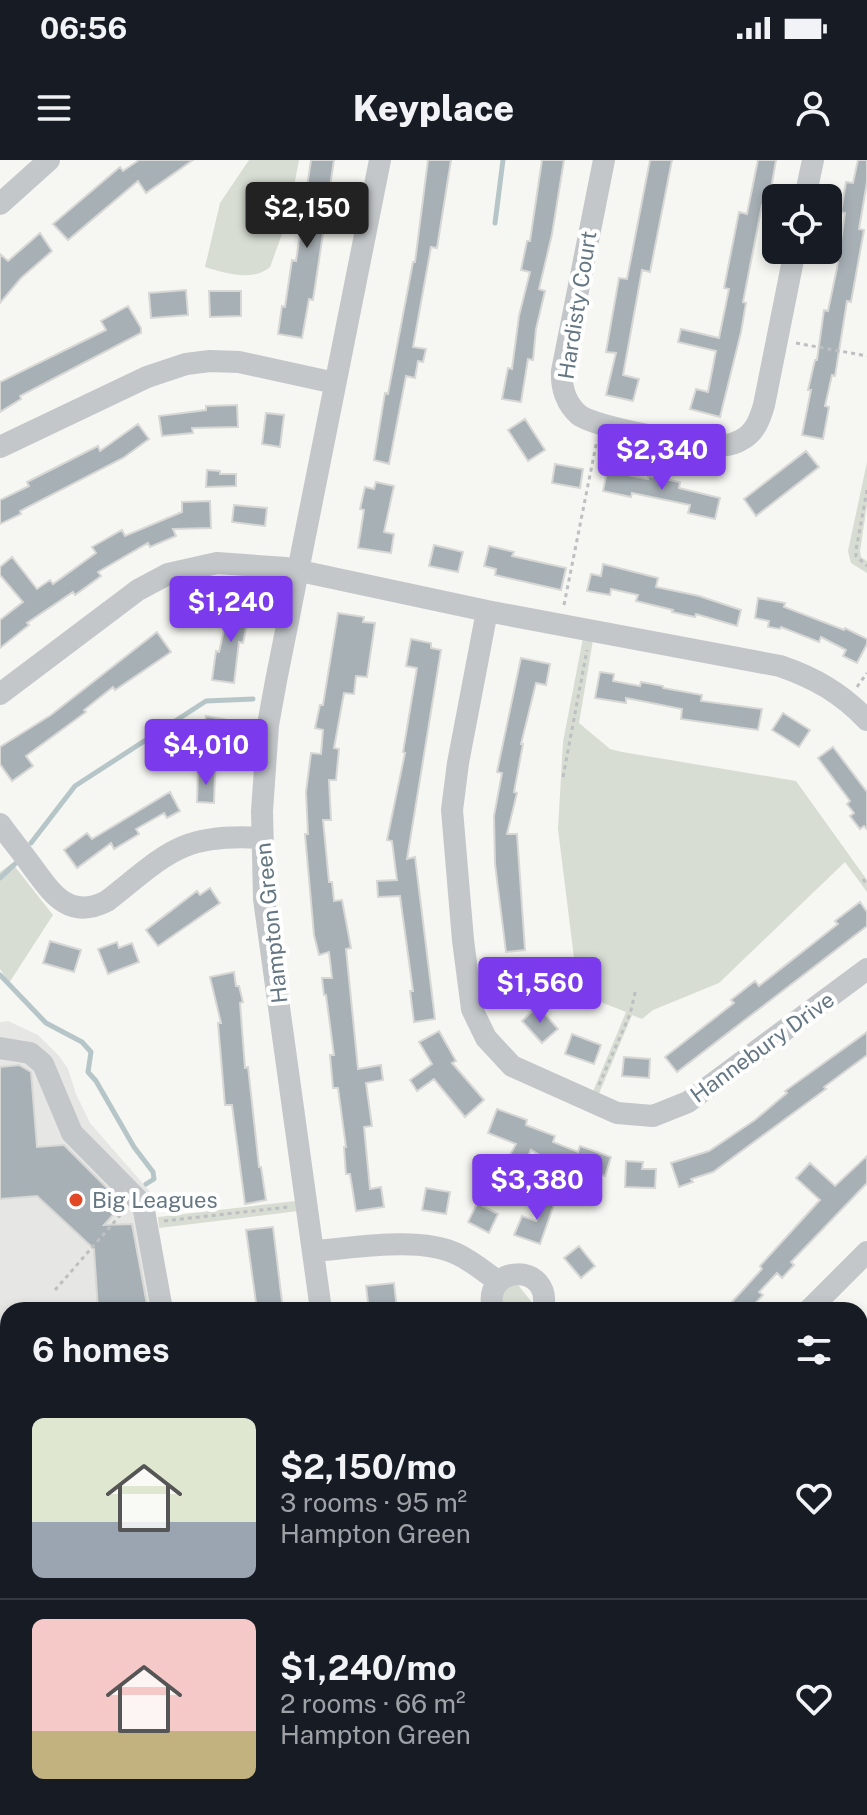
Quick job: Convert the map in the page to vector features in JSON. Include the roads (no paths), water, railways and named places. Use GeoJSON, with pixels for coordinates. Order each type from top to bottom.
{"type":"FeatureCollection","features":[{"type":"Feature","properties":{"kind":"street"},"geometry":{"type":"LineString","coordinates":[[0,204],[49,160]]}},
{"type":"Feature","properties":{"kind":"street","name":"Hampton Green"},"geometry":{"type":"LineString","coordinates":[[320,1302],[264,899],[262,838],[268,725],[380,160]]}},
{"type":"Feature","properties":{"kind":"street","name":"Hardisty Court"},"geometry":{"type":"LineString","coordinates":[[604,160],[562,378],[571,407],[584,418],[600,424],[716,444],[739,441],[749,434],[758,421],[792,264]]}},
{"type":"Feature","properties":{"kind":"street"},"geometry":{"type":"LineString","coordinates":[[808,184],[813,160]]}},
{"type":"Feature","properties":{"kind":"street"},"geometry":{"type":"LineString","coordinates":[[0,447],[147,377],[186,364],[239,362],[335,383]]}},
{"type":"Feature","properties":{"kind":"street"},"geometry":{"type":"LineString","coordinates":[[0,694],[130,596],[168,574],[217,563],[242,563],[298,571],[487,611],[780,666],[832,689],[867,720]]}},
{"type":"Feature","properties":{"kind":"street","name":"Hannebury Drive"},"geometry":{"type":"LineString","coordinates":[[487,611],[458,763],[452,828],[469,997],[483,1032],[507,1062],[519,1071],[617,1113],[658,1115],[688,1102],[867,969]]}},
{"type":"Feature","properties":{"kind":"street"},"geometry":{"type":"LineString","coordinates":[[0,824],[54,895],[80,908],[107,901],[171,850],[219,837],[262,838]]}},
{"type":"Feature","properties":{"kind":"street"},"geometry":{"type":"LineString","coordinates":[[0,1048],[30,1053],[43,1064],[72,1133],[143,1205],[161,1302]]}},
{"type":"Feature","properties":{"kind":"street"},"geometry":{"type":"LineString","coordinates":[[313,1251],[397,1245],[440,1249],[458,1255],[499,1282]]}},
{"type":"Feature","properties":{"kind":"street"},"geometry":{"type":"LineString","coordinates":[[817,1302],[867,1252]]}},
{"type":"Feature","properties":{"kind":"street"},"geometry":{"type":"LineString","coordinates":[[492,1302],[491,1297],[499,1282],[512,1274],[530,1277],[543,1291],[543,1302]]}},
{"type":"Feature","properties":{"kind":"waterway"},"geometry":{"type":"LineString","coordinates":[[495,223],[503,160]]}},
{"type":"Feature","properties":{"kind":"waterway"},"geometry":{"type":"LineString","coordinates":[[31,843],[75,786],[206,701],[253,699]]}},
{"type":"Feature","properties":{"kind":"waterway"},"geometry":{"type":"LineString","coordinates":[[0,878],[16,863]]}},
{"type":"Feature","properties":{"kind":"waterway"},"geometry":{"type":"LineString","coordinates":[[0,975],[46,1023],[82,1042],[91,1052],[88,1072],[153,1172],[154,1179],[146,1184]]}},
{"type":"Feature","properties":{"kind":"place","name":"Big Leagues"},"geometry":{"type":"Point","coordinates":[76,1200]}}]}
